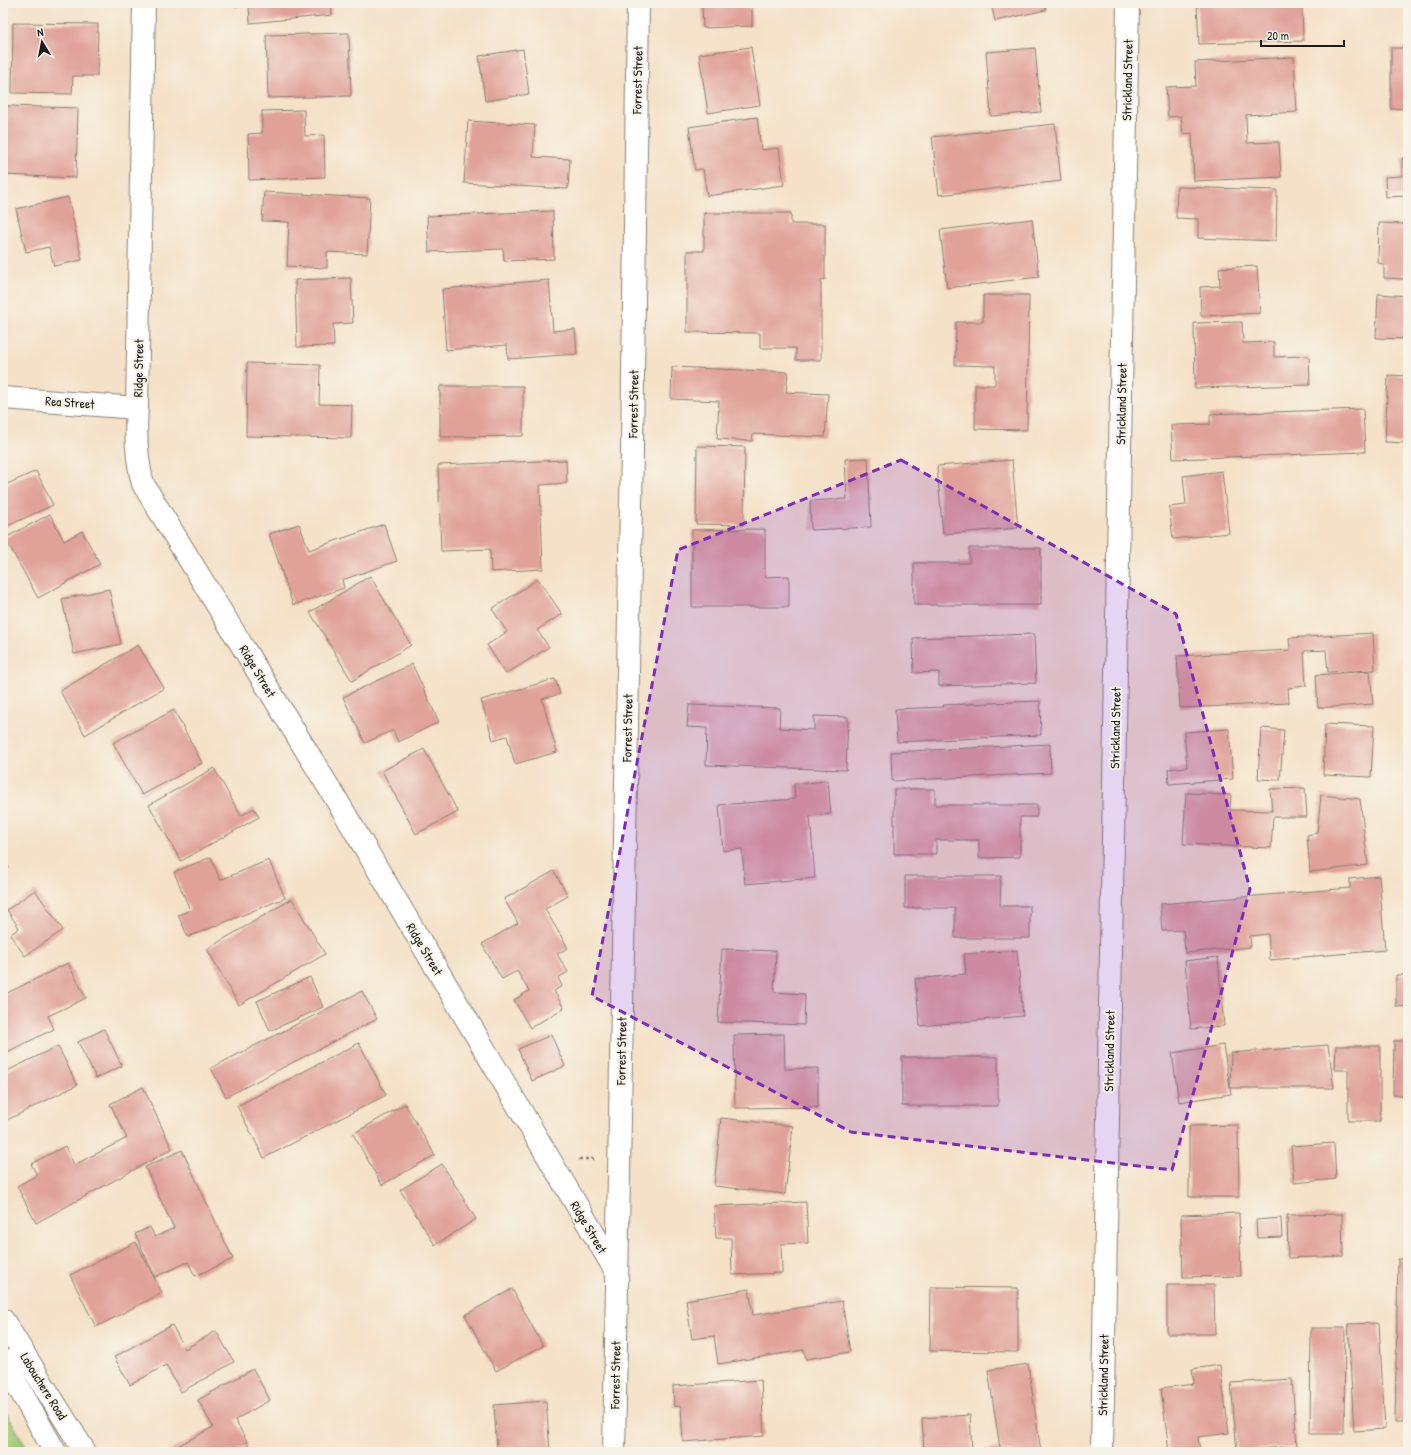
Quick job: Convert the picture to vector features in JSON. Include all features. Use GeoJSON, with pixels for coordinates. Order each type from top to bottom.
{"type":"FeatureCollection","features":[{"type":"Feature","properties":{"kind":"street","name":"Ridge Street"},"geometry":{"type":"LineString","coordinates":[[144,3],[136,448],[138,466],[143,484],[343,810],[617,1273]]}},
{"type":"Feature","properties":{"kind":"street","name":"Forrest Street"},"geometry":{"type":"LineString","coordinates":[[614,1452],[632,457],[638,3]]}},
{"type":"Feature","properties":{"kind":"street","name":"Strickland Street"},"geometry":{"type":"LineString","coordinates":[[1102,1452],[1128,3]]}},
{"type":"Feature","properties":{"kind":"street","name":"Rea Street"},"geometry":{"type":"LineString","coordinates":[[3,398],[137,408]]}},
{"type":"Feature","properties":{"kind":"street","name":"Labouchere Road"},"geometry":{"type":"LineString","coordinates":[[3,1320],[85,1452]]}},
{"type":"Feature","properties":{"kind":"street","name":"Labouchere Road"},"geometry":{"type":"LineString","coordinates":[[3,1360],[55,1452]]}},
{"type":"Feature","properties":{"kind":"highlighted area"},"geometry":{"type":"Polygon","coordinates":[[[901,460],[1176,614],[1250,889],[1172,1170],[851,1132],[592,996],[678,550],[901,460]]]}},
{"type":"Feature","properties":{"kind":"green space"},"geometry":{"type":"Polygon","coordinates":[[[3,1407],[29,1452],[3,1452],[3,1407]]]}},
{"type":"Feature","properties":{"kind":"building"},"geometry":{"type":"Polygon","coordinates":[[[235,3],[331,3],[332,15],[250,23],[249,5],[235,7],[235,3]]]}},
{"type":"Feature","properties":{"kind":"building"},"geometry":{"type":"Polygon","coordinates":[[[702,3],[752,3],[752,26],[703,28],[702,3]]]}},
{"type":"Feature","properties":{"kind":"building"},"geometry":{"type":"Polygon","coordinates":[[[991,3],[1045,3],[1046,10],[995,21],[991,3]]]}},
{"type":"Feature","properties":{"kind":"building"},"geometry":{"type":"Polygon","coordinates":[[[1197,3],[1302,3],[1303,41],[1199,44],[1197,3]]]}},
{"type":"Feature","properties":{"kind":"building"},"geometry":{"type":"Polygon","coordinates":[[[13,23],[98,24],[97,76],[73,76],[72,94],[12,93],[13,23]]]}},
{"type":"Feature","properties":{"kind":"building"},"geometry":{"type":"Polygon","coordinates":[[[349,33],[351,96],[268,98],[266,35],[349,33]]]}},
{"type":"Feature","properties":{"kind":"building"},"geometry":{"type":"Polygon","coordinates":[[[751,47],[760,105],[708,113],[699,54],[751,47]]]}},
{"type":"Feature","properties":{"kind":"building"},"geometry":{"type":"Polygon","coordinates":[[[1035,48],[1041,112],[991,116],[986,52],[1035,48]]]}},
{"type":"Feature","properties":{"kind":"building"},"geometry":{"type":"Polygon","coordinates":[[[1391,48],[1408,48],[1408,108],[1391,109],[1391,48]]]}},
{"type":"Feature","properties":{"kind":"building"},"geometry":{"type":"Polygon","coordinates":[[[523,49],[529,94],[485,101],[479,56],[523,49]]]}},
{"type":"Feature","properties":{"kind":"building"},"geometry":{"type":"Polygon","coordinates":[[[1294,57],[1297,112],[1246,115],[1247,143],[1279,142],[1281,177],[1194,181],[1192,133],[1183,134],[1181,116],[1168,117],[1166,87],[1196,86],[1195,62],[1294,57]]]}},
{"type":"Feature","properties":{"kind":"building"},"geometry":{"type":"Polygon","coordinates":[[[7,106],[78,108],[76,178],[3,175],[3,131],[6,132],[7,106]]]}},
{"type":"Feature","properties":{"kind":"building"},"geometry":{"type":"Polygon","coordinates":[[[304,110],[305,136],[324,135],[325,177],[249,180],[248,134],[262,133],[262,111],[304,110]]]}},
{"type":"Feature","properties":{"kind":"building"},"geometry":{"type":"Polygon","coordinates":[[[757,117],[761,150],[779,148],[784,185],[707,196],[703,169],[695,170],[689,127],[757,117]]]}},
{"type":"Feature","properties":{"kind":"building"},"geometry":{"type":"Polygon","coordinates":[[[468,121],[535,125],[533,157],[570,159],[568,189],[464,183],[468,121]]]}},
{"type":"Feature","properties":{"kind":"building"},"geometry":{"type":"Polygon","coordinates":[[[1055,124],[1061,181],[939,195],[932,137],[1055,124]]]}},
{"type":"Feature","properties":{"kind":"building"},"geometry":{"type":"Polygon","coordinates":[[[1402,158],[1408,158],[1408,196],[1386,197],[1385,177],[1402,176],[1402,158]]]}},
{"type":"Feature","properties":{"kind":"building"},"geometry":{"type":"Polygon","coordinates":[[[1177,187],[1277,190],[1276,241],[1198,238],[1198,219],[1176,218],[1177,187]]]}},
{"type":"Feature","properties":{"kind":"building"},"geometry":{"type":"Polygon","coordinates":[[[264,192],[370,198],[367,254],[327,252],[327,268],[287,266],[289,222],[262,221],[264,192]]]}},
{"type":"Feature","properties":{"kind":"building"},"geometry":{"type":"Polygon","coordinates":[[[68,197],[82,260],[54,266],[49,247],[26,252],[16,209],[68,197]]]}},
{"type":"Feature","properties":{"kind":"building"},"geometry":{"type":"Polygon","coordinates":[[[553,211],[554,259],[504,261],[503,249],[429,252],[427,216],[553,211]]]}},
{"type":"Feature","properties":{"kind":"building"},"geometry":{"type":"Polygon","coordinates":[[[704,213],[791,213],[791,224],[825,224],[825,280],[821,279],[821,360],[796,360],[796,348],[760,348],[760,333],[687,332],[687,251],[704,251],[704,213]]]}},
{"type":"Feature","properties":{"kind":"building"},"geometry":{"type":"Polygon","coordinates":[[[1032,219],[1039,277],[947,288],[940,230],[1032,219]]]}},
{"type":"Feature","properties":{"kind":"building"},"geometry":{"type":"Polygon","coordinates":[[[1379,223],[1404,224],[1405,231],[1408,231],[1408,270],[1404,270],[1404,279],[1384,278],[1384,264],[1378,263],[1379,223]]]}},
{"type":"Feature","properties":{"kind":"building"},"geometry":{"type":"Polygon","coordinates":[[[1257,266],[1260,313],[1201,316],[1200,287],[1220,286],[1219,268],[1257,266]]]}},
{"type":"Feature","properties":{"kind":"building"},"geometry":{"type":"Polygon","coordinates":[[[351,278],[353,323],[333,324],[334,346],[297,347],[295,280],[351,278]]]}},
{"type":"Feature","properties":{"kind":"building"},"geometry":{"type":"Polygon","coordinates":[[[549,280],[553,331],[575,329],[577,354],[508,359],[507,345],[446,350],[442,289],[549,280]]]}},
{"type":"Feature","properties":{"kind":"building"},"geometry":{"type":"Polygon","coordinates":[[[1378,294],[1408,296],[1408,339],[1376,338],[1378,294]]]}},
{"type":"Feature","properties":{"kind":"building"},"geometry":{"type":"Polygon","coordinates":[[[983,295],[1029,295],[1027,430],[975,429],[975,385],[995,385],[995,366],[955,365],[956,322],[983,322],[983,295]]]}},
{"type":"Feature","properties":{"kind":"building"},"geometry":{"type":"Polygon","coordinates":[[[1242,322],[1243,343],[1274,342],[1274,357],[1309,356],[1310,385],[1195,388],[1194,323],[1242,322]]]}},
{"type":"Feature","properties":{"kind":"building"},"geometry":{"type":"Polygon","coordinates":[[[247,363],[320,365],[319,404],[352,405],[351,438],[246,436],[247,363]]]}},
{"type":"Feature","properties":{"kind":"building"},"geometry":{"type":"Polygon","coordinates":[[[672,367],[788,372],[786,392],[828,394],[825,437],[753,434],[752,441],[717,439],[719,401],[671,399],[672,367]]]}},
{"type":"Feature","properties":{"kind":"building"},"geometry":{"type":"Polygon","coordinates":[[[1388,375],[1408,376],[1408,443],[1385,442],[1388,375]]]}},
{"type":"Feature","properties":{"kind":"building"},"geometry":{"type":"Polygon","coordinates":[[[440,386],[523,386],[523,436],[440,437],[440,386]]]}},
{"type":"Feature","properties":{"kind":"building"},"geometry":{"type":"Polygon","coordinates":[[[1363,409],[1365,452],[1173,459],[1171,425],[1210,424],[1210,414],[1363,409]]]}},
{"type":"Feature","properties":{"kind":"building"},"geometry":{"type":"Polygon","coordinates":[[[697,446],[745,447],[744,525],[696,524],[697,446]]]}},
{"type":"Feature","properties":{"kind":"building"},"geometry":{"type":"Polygon","coordinates":[[[868,458],[871,527],[811,530],[810,501],[847,499],[845,459],[868,458]]]}},
{"type":"Feature","properties":{"kind":"building"},"geometry":{"type":"Polygon","coordinates":[[[566,460],[567,483],[540,485],[543,569],[491,572],[490,549],[441,551],[438,465],[566,460]]]}},
{"type":"Feature","properties":{"kind":"building"},"geometry":{"type":"Polygon","coordinates":[[[1012,460],[1018,528],[943,534],[937,466],[1012,460]]]}},
{"type":"Feature","properties":{"kind":"building"},"geometry":{"type":"Polygon","coordinates":[[[36,471],[53,505],[3,528],[3,486],[36,471]]]}},
{"type":"Feature","properties":{"kind":"building"},"geometry":{"type":"Polygon","coordinates":[[[1222,471],[1229,533],[1173,539],[1169,507],[1186,505],[1183,476],[1222,471]]]}},
{"type":"Feature","properties":{"kind":"building"},"geometry":{"type":"Polygon","coordinates":[[[50,514],[64,541],[82,531],[100,564],[38,598],[5,538],[50,514]]]}},
{"type":"Feature","properties":{"kind":"building"},"geometry":{"type":"Polygon","coordinates":[[[299,524],[309,550],[384,524],[397,561],[342,580],[344,588],[293,605],[269,534],[299,524]]]}},
{"type":"Feature","properties":{"kind":"building"},"geometry":{"type":"Polygon","coordinates":[[[765,529],[765,577],[789,576],[789,607],[692,607],[692,530],[765,529]]]}},
{"type":"Feature","properties":{"kind":"building"},"geometry":{"type":"Polygon","coordinates":[[[969,548],[1041,548],[1041,605],[914,605],[914,563],[969,563],[969,548]]]}},
{"type":"Feature","properties":{"kind":"building"},"geometry":{"type":"Polygon","coordinates":[[[370,576],[411,645],[352,681],[310,612],[370,576]]]}},
{"type":"Feature","properties":{"kind":"building"},"geometry":{"type":"Polygon","coordinates":[[[538,579],[562,614],[537,630],[549,647],[506,674],[487,645],[507,632],[492,609],[538,579]]]}},
{"type":"Feature","properties":{"kind":"building"},"geometry":{"type":"Polygon","coordinates":[[[109,589],[121,644],[74,654],[62,599],[109,589]]]}},
{"type":"Feature","properties":{"kind":"building"},"geometry":{"type":"Polygon","coordinates":[[[1373,633],[1375,670],[1328,672],[1326,650],[1304,651],[1306,686],[1288,688],[1289,703],[1180,708],[1177,656],[1290,650],[1289,638],[1373,633]]]}},
{"type":"Feature","properties":{"kind":"building"},"geometry":{"type":"Polygon","coordinates":[[[1034,634],[1036,683],[939,686],[939,672],[914,673],[913,638],[1034,634]]]}},
{"type":"Feature","properties":{"kind":"building"},"geometry":{"type":"Polygon","coordinates":[[[138,645],[164,688],[85,735],[60,691],[138,645]]]}},
{"type":"Feature","properties":{"kind":"building"},"geometry":{"type":"Polygon","coordinates":[[[412,664],[439,722],[398,742],[393,730],[365,743],[343,697],[412,664]]]}},
{"type":"Feature","properties":{"kind":"building"},"geometry":{"type":"Polygon","coordinates":[[[1370,671],[1373,704],[1318,708],[1316,675],[1370,671]]]}},
{"type":"Feature","properties":{"kind":"building"},"geometry":{"type":"Polygon","coordinates":[[[555,679],[560,694],[542,699],[557,752],[515,764],[507,736],[493,740],[481,700],[555,679]]]}},
{"type":"Feature","properties":{"kind":"building"},"geometry":{"type":"Polygon","coordinates":[[[1040,701],[1041,735],[897,742],[895,709],[944,707],[943,705],[1040,701]]]}},
{"type":"Feature","properties":{"kind":"building"},"geometry":{"type":"Polygon","coordinates":[[[689,705],[780,708],[779,728],[814,730],[814,716],[848,717],[846,770],[706,765],[707,728],[687,727],[689,705]]]}},
{"type":"Feature","properties":{"kind":"building"},"geometry":{"type":"Polygon","coordinates":[[[174,710],[202,763],[142,795],[113,743],[174,710]]]}},
{"type":"Feature","properties":{"kind":"building"},"geometry":{"type":"Polygon","coordinates":[[[1325,724],[1374,726],[1371,777],[1323,775],[1325,724]]]}},
{"type":"Feature","properties":{"kind":"building"},"geometry":{"type":"Polygon","coordinates":[[[1261,728],[1284,730],[1280,780],[1258,779],[1261,728]]]}},
{"type":"Feature","properties":{"kind":"building"},"geometry":{"type":"Polygon","coordinates":[[[1229,729],[1233,779],[1169,784],[1168,769],[1187,767],[1184,732],[1229,729]]]}},
{"type":"Feature","properties":{"kind":"building"},"geometry":{"type":"Polygon","coordinates":[[[1050,744],[1051,773],[892,781],[891,752],[1050,744]]]}},
{"type":"Feature","properties":{"kind":"building"},"geometry":{"type":"Polygon","coordinates":[[[424,749],[458,812],[416,834],[382,771],[424,749]]]}},
{"type":"Feature","properties":{"kind":"building"},"geometry":{"type":"Polygon","coordinates":[[[214,768],[241,816],[254,808],[259,817],[181,861],[149,805],[214,768]]]}},
{"type":"Feature","properties":{"kind":"building"},"geometry":{"type":"Polygon","coordinates":[[[828,781],[831,814],[810,816],[815,878],[745,884],[742,849],[723,851],[719,805],[795,799],[794,784],[828,781]]]}},
{"type":"Feature","properties":{"kind":"building"},"geometry":{"type":"Polygon","coordinates":[[[1305,788],[1307,817],[1273,817],[1271,848],[1183,844],[1186,793],[1231,795],[1230,810],[1272,811],[1270,789],[1305,788]]]}},
{"type":"Feature","properties":{"kind":"building"},"geometry":{"type":"Polygon","coordinates":[[[894,789],[935,789],[935,805],[1037,805],[1037,817],[1020,817],[1020,857],[979,858],[979,840],[936,840],[936,854],[894,854],[894,789]]]}},
{"type":"Feature","properties":{"kind":"building"},"geometry":{"type":"Polygon","coordinates":[[[1321,795],[1360,799],[1368,865],[1310,872],[1307,835],[1317,833],[1321,795]]]}},
{"type":"Feature","properties":{"kind":"building"},"geometry":{"type":"Polygon","coordinates":[[[3,856],[9,868],[3,871],[3,856]]]}},
{"type":"Feature","properties":{"kind":"building"},"geometry":{"type":"Polygon","coordinates":[[[211,857],[220,880],[269,860],[285,898],[188,937],[178,915],[190,910],[174,872],[211,857]]]}},
{"type":"Feature","properties":{"kind":"building"},"geometry":{"type":"Polygon","coordinates":[[[554,871],[568,896],[545,909],[568,948],[557,954],[568,972],[558,978],[562,986],[554,991],[564,1008],[530,1028],[514,1000],[529,991],[517,971],[502,979],[482,944],[518,923],[504,899],[554,871]]]}},
{"type":"Feature","properties":{"kind":"building"},"geometry":{"type":"Polygon","coordinates":[[[905,876],[1001,876],[1000,906],[1030,906],[1030,938],[955,938],[955,908],[905,908],[905,876]]]}},
{"type":"Feature","properties":{"kind":"building"},"geometry":{"type":"Polygon","coordinates":[[[1379,876],[1385,950],[1270,960],[1268,934],[1250,936],[1251,947],[1185,953],[1183,930],[1162,931],[1160,904],[1350,888],[1350,879],[1379,876]]]}},
{"type":"Feature","properties":{"kind":"building"},"geometry":{"type":"Polygon","coordinates":[[[35,890],[63,930],[25,956],[10,935],[19,928],[7,910],[35,890]]]}},
{"type":"Feature","properties":{"kind":"building"},"geometry":{"type":"Polygon","coordinates":[[[292,899],[325,954],[239,1005],[207,949],[292,899]]]}},
{"type":"Feature","properties":{"kind":"building"},"geometry":{"type":"Polygon","coordinates":[[[722,949],[776,951],[774,992],[805,994],[804,1025],[718,1022],[722,949]]]}},
{"type":"Feature","properties":{"kind":"building"},"geometry":{"type":"Polygon","coordinates":[[[1017,950],[1023,1016],[920,1026],[915,979],[966,974],[964,954],[1017,950]]]}},
{"type":"Feature","properties":{"kind":"building"},"geometry":{"type":"Polygon","coordinates":[[[1218,957],[1224,1026],[1191,1029],[1185,961],[1218,957]]]}},
{"type":"Feature","properties":{"kind":"building"},"geometry":{"type":"Polygon","coordinates":[[[68,963],[86,998],[48,1016],[54,1029],[3,1054],[3,995],[68,963]]]}},
{"type":"Feature","properties":{"kind":"building"},"geometry":{"type":"Polygon","coordinates":[[[1396,975],[1408,975],[1408,1007],[1396,1006],[1396,975]]]}},
{"type":"Feature","properties":{"kind":"building"},"geometry":{"type":"Polygon","coordinates":[[[310,977],[323,1007],[270,1031],[257,1001],[310,977]]]}},
{"type":"Feature","properties":{"kind":"building"},"geometry":{"type":"Polygon","coordinates":[[[362,991],[377,1019],[226,1097],[211,1068],[362,991]]]}},
{"type":"Feature","properties":{"kind":"building"},"geometry":{"type":"Polygon","coordinates":[[[104,1029],[122,1066],[96,1078],[78,1042],[104,1029]]]}},
{"type":"Feature","properties":{"kind":"building"},"geometry":{"type":"Polygon","coordinates":[[[784,1034],[785,1069],[818,1068],[818,1107],[735,1108],[734,1035],[784,1034]]]}},
{"type":"Feature","properties":{"kind":"building"},"geometry":{"type":"Polygon","coordinates":[[[551,1035],[565,1066],[532,1081],[518,1049],[551,1035]]]}},
{"type":"Feature","properties":{"kind":"building"},"geometry":{"type":"Polygon","coordinates":[[[1394,1041],[1408,1041],[1408,1095],[1393,1095],[1394,1041]]]}},
{"type":"Feature","properties":{"kind":"building"},"geometry":{"type":"Polygon","coordinates":[[[359,1043],[386,1095],[264,1158],[237,1106],[359,1043]]]}},
{"type":"Feature","properties":{"kind":"building"},"geometry":{"type":"Polygon","coordinates":[[[1223,1045],[1231,1094],[1179,1102],[1172,1053],[1223,1045]]]}},
{"type":"Feature","properties":{"kind":"building"},"geometry":{"type":"Polygon","coordinates":[[[1328,1045],[1334,1088],[1230,1088],[1231,1053],[1328,1045]]]}},
{"type":"Feature","properties":{"kind":"building"},"geometry":{"type":"Polygon","coordinates":[[[58,1046],[77,1085],[3,1122],[3,1073],[58,1046]]]}},
{"type":"Feature","properties":{"kind":"building"},"geometry":{"type":"Polygon","coordinates":[[[1336,1046],[1380,1046],[1380,1121],[1348,1121],[1348,1070],[1335,1070],[1336,1046]]]}},
{"type":"Feature","properties":{"kind":"building"},"geometry":{"type":"Polygon","coordinates":[[[902,1057],[998,1057],[998,1106],[902,1106],[902,1057]]]}},
{"type":"Feature","properties":{"kind":"building"},"geometry":{"type":"Polygon","coordinates":[[[143,1087],[172,1149],[36,1223],[17,1186],[37,1175],[31,1164],[65,1146],[74,1165],[127,1138],[110,1104],[143,1087]]]}},
{"type":"Feature","properties":{"kind":"building"},"geometry":{"type":"Polygon","coordinates":[[[405,1104],[435,1155],[382,1185],[353,1134],[405,1104]]]}},
{"type":"Feature","properties":{"kind":"building"},"geometry":{"type":"Polygon","coordinates":[[[721,1118],[793,1126],[785,1194],[714,1186],[721,1118]]]}},
{"type":"Feature","properties":{"kind":"building"},"geometry":{"type":"Polygon","coordinates":[[[1238,1125],[1239,1197],[1189,1197],[1189,1126],[1238,1125]]]}},
{"type":"Feature","properties":{"kind":"building"},"geometry":{"type":"Polygon","coordinates":[[[1334,1143],[1336,1179],[1294,1183],[1291,1146],[1334,1143]]]}},
{"type":"Feature","properties":{"kind":"building"},"geometry":{"type":"Polygon","coordinates":[[[182,1150],[233,1259],[195,1276],[188,1262],[155,1277],[135,1234],[150,1227],[155,1237],[174,1228],[145,1167],[182,1150]]]}},
{"type":"Feature","properties":{"kind":"building"},"geometry":{"type":"Polygon","coordinates":[[[442,1164],[476,1219],[435,1245],[400,1190],[442,1164]]]}},
{"type":"Feature","properties":{"kind":"building"},"geometry":{"type":"Polygon","coordinates":[[[806,1202],[808,1243],[781,1244],[782,1273],[732,1275],[731,1238],[716,1238],[714,1206],[806,1202]]]}},
{"type":"Feature","properties":{"kind":"building"},"geometry":{"type":"Polygon","coordinates":[[[1239,1213],[1241,1276],[1183,1277],[1181,1215],[1239,1213]]]}},
{"type":"Feature","properties":{"kind":"building"},"geometry":{"type":"Polygon","coordinates":[[[1342,1214],[1343,1256],[1288,1258],[1287,1215],[1342,1214]]]}},
{"type":"Feature","properties":{"kind":"building"},"geometry":{"type":"Polygon","coordinates":[[[1281,1218],[1282,1237],[1257,1238],[1256,1220],[1281,1218]]]}},
{"type":"Feature","properties":{"kind":"building"},"geometry":{"type":"Polygon","coordinates":[[[136,1242],[162,1293],[96,1327],[70,1275],[136,1242]]]}},
{"type":"Feature","properties":{"kind":"building"},"geometry":{"type":"Polygon","coordinates":[[[1398,1259],[1408,1259],[1408,1422],[1395,1422],[1398,1259]]]}},
{"type":"Feature","properties":{"kind":"building"},"geometry":{"type":"Polygon","coordinates":[[[1167,1285],[1214,1285],[1215,1334],[1167,1334],[1167,1285]]]}},
{"type":"Feature","properties":{"kind":"building"},"geometry":{"type":"Polygon","coordinates":[[[931,1287],[1018,1288],[1018,1352],[930,1351],[931,1287]]]}},
{"type":"Feature","properties":{"kind":"building"},"geometry":{"type":"Polygon","coordinates":[[[512,1289],[543,1346],[496,1371],[465,1315],[512,1289]]]}},
{"type":"Feature","properties":{"kind":"building"},"geometry":{"type":"Polygon","coordinates":[[[749,1289],[753,1315],[842,1301],[850,1352],[806,1359],[804,1350],[718,1364],[714,1336],[692,1339],[686,1300],[749,1289]]]}},
{"type":"Feature","properties":{"kind":"building"},"geometry":{"type":"Polygon","coordinates":[[[1379,1323],[1385,1429],[1354,1431],[1348,1324],[1379,1323]]]}},
{"type":"Feature","properties":{"kind":"building"},"geometry":{"type":"Polygon","coordinates":[[[172,1325],[185,1349],[216,1331],[234,1362],[181,1392],[166,1365],[130,1385],[114,1357],[172,1325]]]}},
{"type":"Feature","properties":{"kind":"building"},"geometry":{"type":"Polygon","coordinates":[[[1311,1328],[1345,1328],[1344,1434],[1310,1434],[1311,1328]]]}},
{"type":"Feature","properties":{"kind":"building"},"geometry":{"type":"Polygon","coordinates":[[[1028,1364],[1041,1452],[985,1452],[984,1450],[1000,1448],[988,1370],[1028,1364]]]}},
{"type":"Feature","properties":{"kind":"building"},"geometry":{"type":"Polygon","coordinates":[[[1220,1365],[1229,1433],[1198,1437],[1200,1452],[1169,1452],[1161,1388],[1194,1384],[1192,1369],[1220,1365]]]}},
{"type":"Feature","properties":{"kind":"building"},"geometry":{"type":"Polygon","coordinates":[[[253,1369],[270,1400],[235,1420],[249,1445],[235,1452],[167,1452],[213,1427],[198,1400],[253,1369]]]}},
{"type":"Feature","properties":{"kind":"building"},"geometry":{"type":"Polygon","coordinates":[[[1292,1379],[1297,1446],[1237,1451],[1231,1383],[1292,1379]]]}},
{"type":"Feature","properties":{"kind":"building"},"geometry":{"type":"Polygon","coordinates":[[[761,1380],[764,1436],[683,1442],[681,1406],[674,1407],[673,1386],[761,1380]]]}},
{"type":"Feature","properties":{"kind":"building"},"geometry":{"type":"Polygon","coordinates":[[[546,1401],[550,1452],[497,1452],[494,1405],[546,1401]]]}},
{"type":"Feature","properties":{"kind":"building"},"geometry":{"type":"Polygon","coordinates":[[[970,1415],[972,1452],[924,1452],[922,1418],[970,1415]]]}}]}
